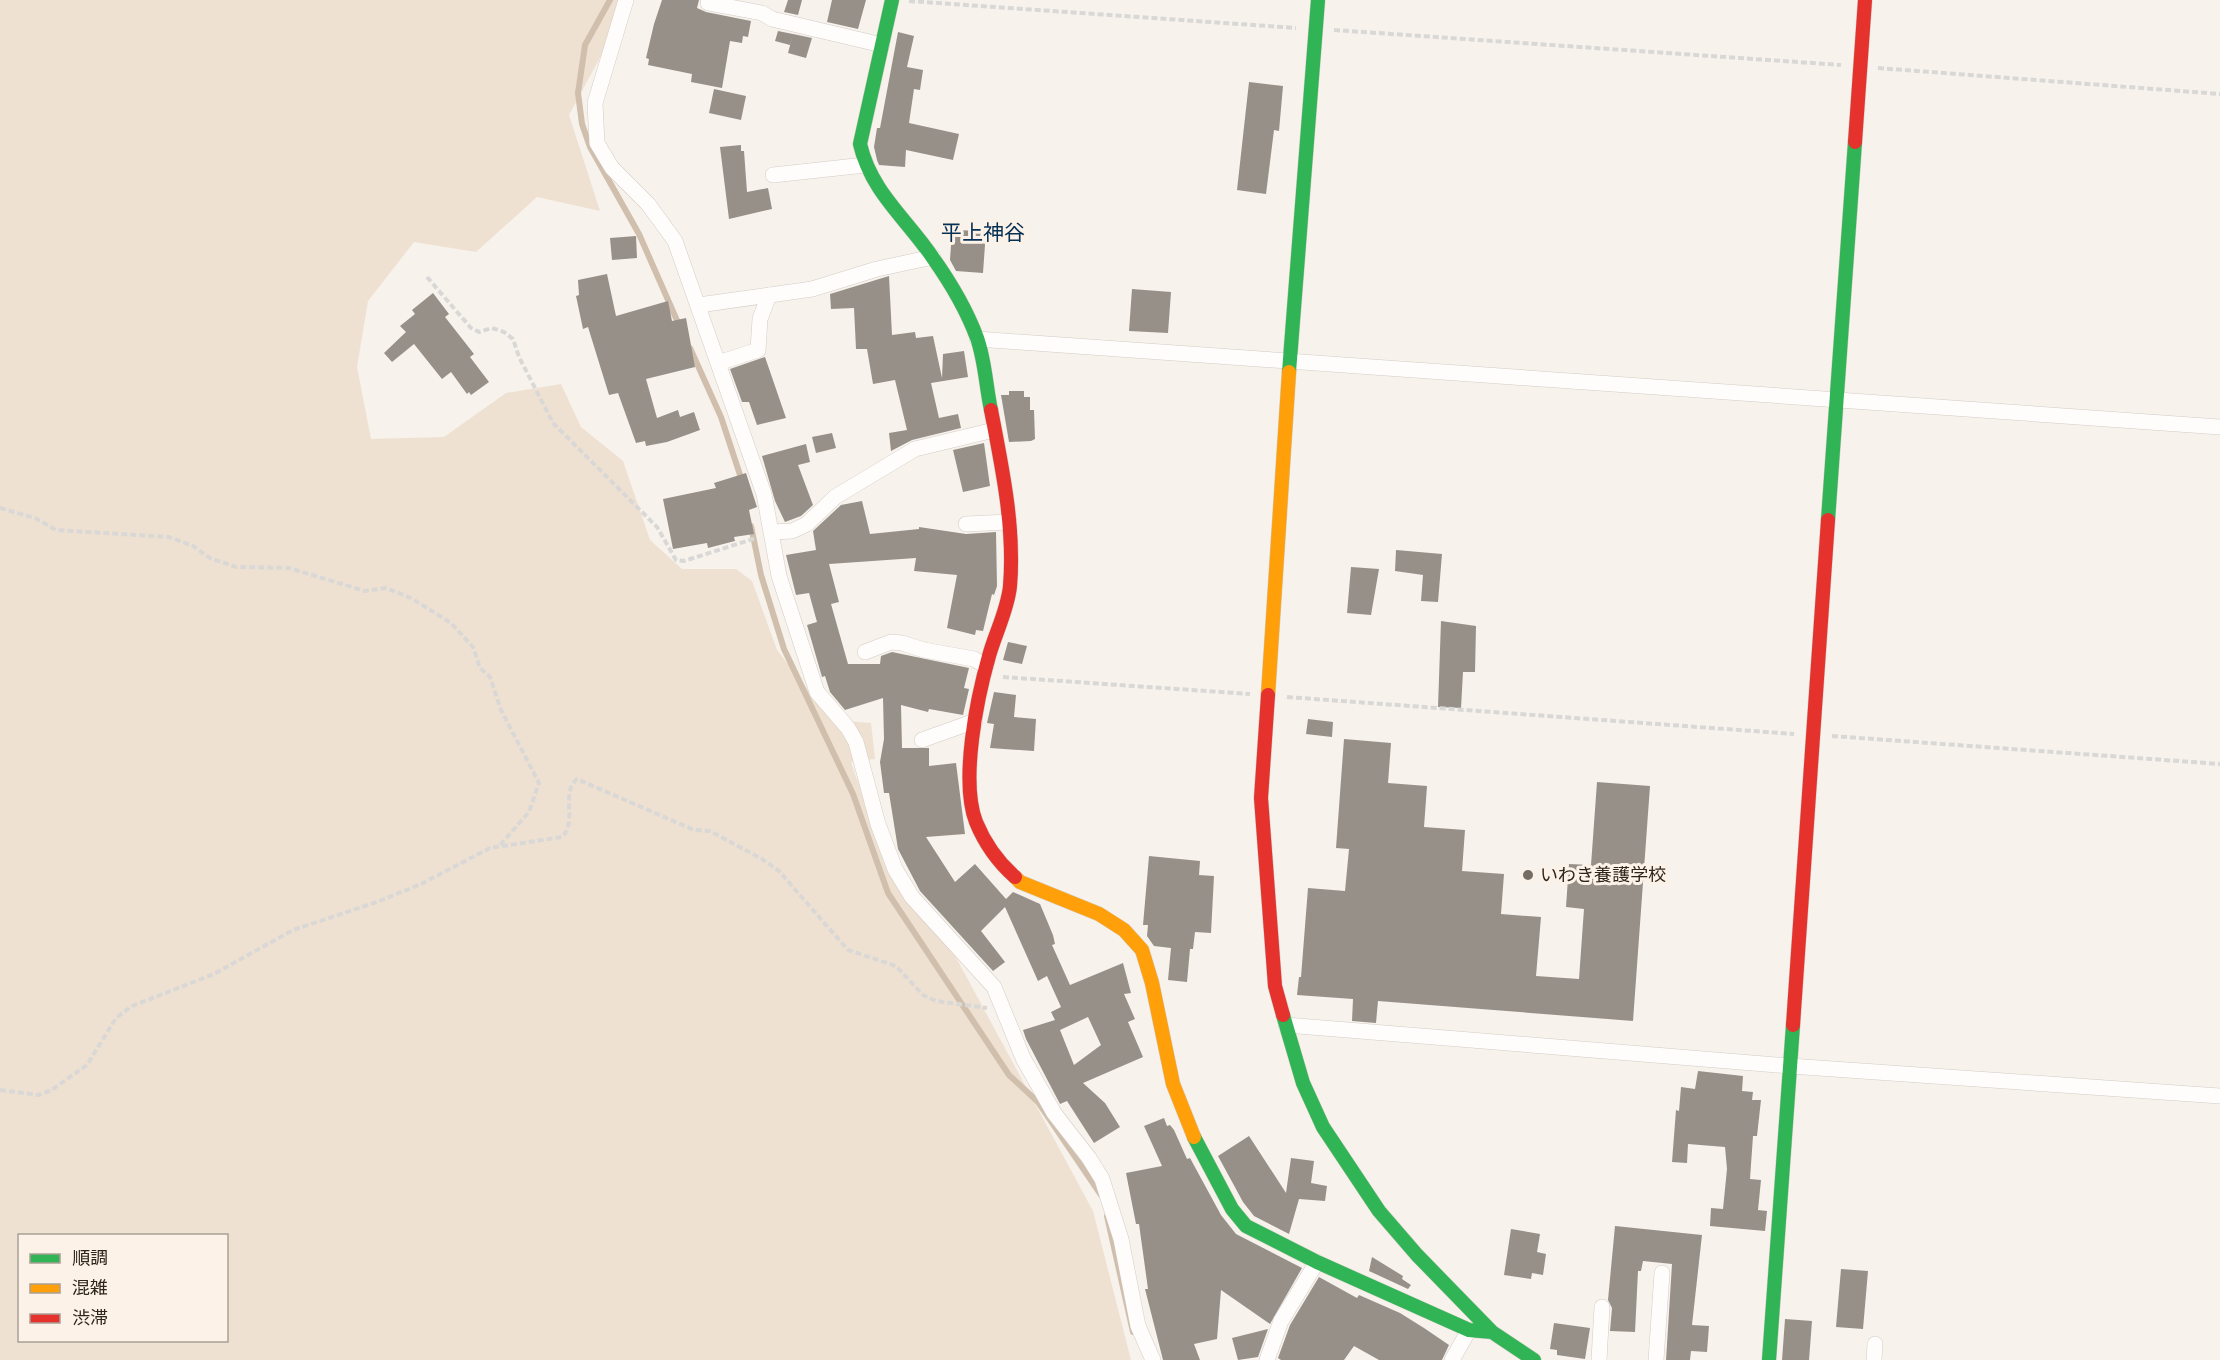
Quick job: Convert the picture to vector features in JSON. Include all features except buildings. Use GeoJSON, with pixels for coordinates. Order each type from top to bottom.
{"type":"FeatureCollection","features":[{"type":"Feature","properties":{"kind":"street"},"geometry":{"type":"LineString","coordinates":[[626,0],[595,104],[597,143],[612,168],[648,204],[675,242],[764,494],[779,576],[817,692],[848,728],[856,742],[878,824],[891,860],[912,897],[994,987],[1023,1058],[1054,1113],[1102,1179],[1121,1239],[1138,1326],[1153,1360]]}},
{"type":"Feature","properties":{"kind":"street"},"geometry":{"type":"LineString","coordinates":[[892,0],[860,144],[865,165],[884,198],[933,257],[953,290],[977,339],[1009,522],[1011,588],[986,670],[971,740],[971,787],[975,820],[986,843],[1001,864],[1020,882],[1099,914],[1125,930],[1142,950],[1152,983],[1173,1084],[1196,1143],[1232,1209],[1246,1226],[1317,1262],[1469,1330],[1492,1332]]}},
{"type":"Feature","properties":{"kind":"street"},"geometry":{"type":"LineString","coordinates":[[1318,0],[1261,798],[1275,986],[1303,1083],[1323,1127],[1379,1211],[1417,1255],[1492,1332],[1531,1359]]}},
{"type":"Feature","properties":{"kind":"street"},"geometry":{"type":"LineString","coordinates":[[1769,1360],[1865,0]]}},
{"type":"Feature","properties":{"kind":"street"},"geometry":{"type":"LineString","coordinates":[[708,3],[762,13],[772,19],[882,45]]}},
{"type":"Feature","properties":{"kind":"street"},"geometry":{"type":"LineString","coordinates":[[773,175],[865,165]]}},
{"type":"Feature","properties":{"kind":"street"},"geometry":{"type":"LineString","coordinates":[[699,305],[812,289],[877,269],[933,257]]}},
{"type":"Feature","properties":{"kind":"street"},"geometry":{"type":"LineString","coordinates":[[718,363],[758,350],[760,319],[769,295]]}},
{"type":"Feature","properties":{"kind":"street"},"geometry":{"type":"LineString","coordinates":[[977,339],[2220,427]]}},
{"type":"Feature","properties":{"kind":"street"},"geometry":{"type":"LineString","coordinates":[[772,532],[792,531],[807,524],[835,497],[915,449],[994,430]]}},
{"type":"Feature","properties":{"kind":"street"},"geometry":{"type":"LineString","coordinates":[[966,524],[1009,522]]}},
{"type":"Feature","properties":{"kind":"street"},"geometry":{"type":"LineString","coordinates":[[865,652],[891,642],[902,643],[924,650],[974,659],[986,670]]}},
{"type":"Feature","properties":{"kind":"street"},"geometry":{"type":"LineString","coordinates":[[922,740],[975,721]]}},
{"type":"Feature","properties":{"kind":"street"},"geometry":{"type":"LineString","coordinates":[[1286,1025],[1790,1066],[2220,1096]]}},
{"type":"Feature","properties":{"kind":"street"},"geometry":{"type":"LineString","coordinates":[[1267,1360],[1281,1321],[1317,1262]]}},
{"type":"Feature","properties":{"kind":"street"},"geometry":{"type":"LineString","coordinates":[[1656,1360],[1662,1273]]}},
{"type":"Feature","properties":{"kind":"street"},"geometry":{"type":"LineString","coordinates":[[1599,1360],[1602,1307]]}},
{"type":"Feature","properties":{"kind":"street"},"geometry":{"type":"LineString","coordinates":[[1452,1360],[1469,1330]]}},
{"type":"Feature","properties":{"kind":"street"},"geometry":{"type":"LineString","coordinates":[[1874,1360],[1875,1344]]}},
{"type":"Feature","properties":{"kind":"path"},"geometry":{"type":"LineString","coordinates":[[908,1],[1860,66],[2220,94]]}},
{"type":"Feature","properties":{"kind":"path"},"geometry":{"type":"LineString","coordinates":[[427,277],[471,328],[479,332],[492,328],[504,332],[513,339],[519,357],[554,423],[657,527],[676,560],[684,561],[772,532]]}},
{"type":"Feature","properties":{"kind":"path"},"geometry":{"type":"LineString","coordinates":[[0,508],[35,518],[56,530],[169,537],[193,546],[210,558],[236,567],[289,568],[365,591],[386,588],[411,598],[451,623],[473,647],[480,668],[490,677],[501,710],[539,783],[529,812],[499,845]]}},
{"type":"Feature","properties":{"kind":"path"},"geometry":{"type":"LineString","coordinates":[[986,670],[1268,696],[2220,764]]}},
{"type":"Feature","properties":{"kind":"path"},"geometry":{"type":"LineString","coordinates":[[0,1090],[38,1095],[50,1091],[87,1065],[116,1018],[132,1006],[214,974],[292,930],[377,902],[499,845],[565,834],[570,814],[570,788],[577,779],[694,830],[710,831],[762,859],[793,884],[819,919],[848,950],[896,966],[923,995],[947,1004],[996,1008],[1005,1012]]}},
{"type":"Feature","properties":{"kind":"shaded area"},"geometry":{"type":"Polygon","coordinates":[[[0,0],[631,0],[569,115],[600,211],[537,197],[476,252],[414,242],[368,301],[357,367],[371,439],[444,437],[506,393],[561,384],[581,427],[623,461],[650,540],[682,569],[736,569],[752,581],[777,650],[831,720],[871,723],[875,759],[851,762],[871,820],[959,963],[1093,1211],[1131,1360],[0,1360],[0,0]]]}},
{"type":"Feature","properties":{"kind":"waterway"},"geometry":{"type":"LineString","coordinates":[[610,0],[585,45],[578,93],[582,124],[590,147],[639,234],[679,325]]}},
{"type":"Feature","properties":{"kind":"waterway"},"geometry":{"type":"LineString","coordinates":[[690,348],[721,417],[742,481]]}},
{"type":"Feature","properties":{"kind":"waterway"},"geometry":{"type":"LineString","coordinates":[[751,526],[761,575],[784,649],[853,794],[888,893],[1009,1075],[1038,1102],[1101,1195]]}},
{"type":"Feature","properties":{"kind":"waterway"},"geometry":{"type":"LineString","coordinates":[[1107,1216],[1133,1332]]}},
{"type":"Feature","properties":{"kind":"traffic: fast"},"geometry":{"type":"LineString","coordinates":[[892,0],[860,144],[872,177],[939,267],[968,317],[980,346],[991,410]]}},
{"type":"Feature","properties":{"kind":"traffic: fast"},"geometry":{"type":"LineString","coordinates":[[1289,372],[1318,0]]}},
{"type":"Feature","properties":{"kind":"traffic: fast"},"geometry":{"type":"LineString","coordinates":[[1828,520],[1855,142]]}},
{"type":"Feature","properties":{"kind":"traffic: fast"},"geometry":{"type":"LineString","coordinates":[[1283,1015],[1303,1083],[1323,1127],[1379,1211],[1417,1255],[1492,1332],[1534,1360]]}},
{"type":"Feature","properties":{"kind":"traffic: fast"},"geometry":{"type":"LineString","coordinates":[[1769,1360],[1793,1025]]}},
{"type":"Feature","properties":{"kind":"traffic: fast"},"geometry":{"type":"LineString","coordinates":[[1194,1137],[1232,1209],[1246,1226],[1317,1262],[1469,1330],[1492,1332]]}},
{"type":"Feature","properties":{"kind":"traffic: slow"},"geometry":{"type":"LineString","coordinates":[[1268,695],[1289,372]]}},
{"type":"Feature","properties":{"kind":"traffic: slow"},"geometry":{"type":"LineString","coordinates":[[1015,877],[1020,882],[1099,914],[1124,930],[1142,950],[1152,983],[1173,1084],[1194,1137]]}},
{"type":"Feature","properties":{"kind":"traffic: jam"},"geometry":{"type":"LineString","coordinates":[[1855,142],[1865,0]]}},
{"type":"Feature","properties":{"kind":"traffic: jam"},"geometry":{"type":"LineString","coordinates":[[991,410],[1009,520],[1010,586],[1007,604],[989,656],[975,716],[970,763],[971,805],[976,822],[992,852],[1015,877]]}},
{"type":"Feature","properties":{"kind":"traffic: jam"},"geometry":{"type":"LineString","coordinates":[[1793,1025],[1828,520]]}},
{"type":"Feature","properties":{"kind":"traffic: jam"},"geometry":{"type":"LineString","coordinates":[[1268,695],[1261,798],[1275,986],[1283,1015]]}},
{"type":"Feature","properties":{"kind":"place","name":"いわき養護学校"},"geometry":{"type":"Point","coordinates":[1528,875]}},
{"type":"Feature","properties":{"kind":"district","name":"平上神谷"},"geometry":{"type":"Point","coordinates":[983,233]}}]}
